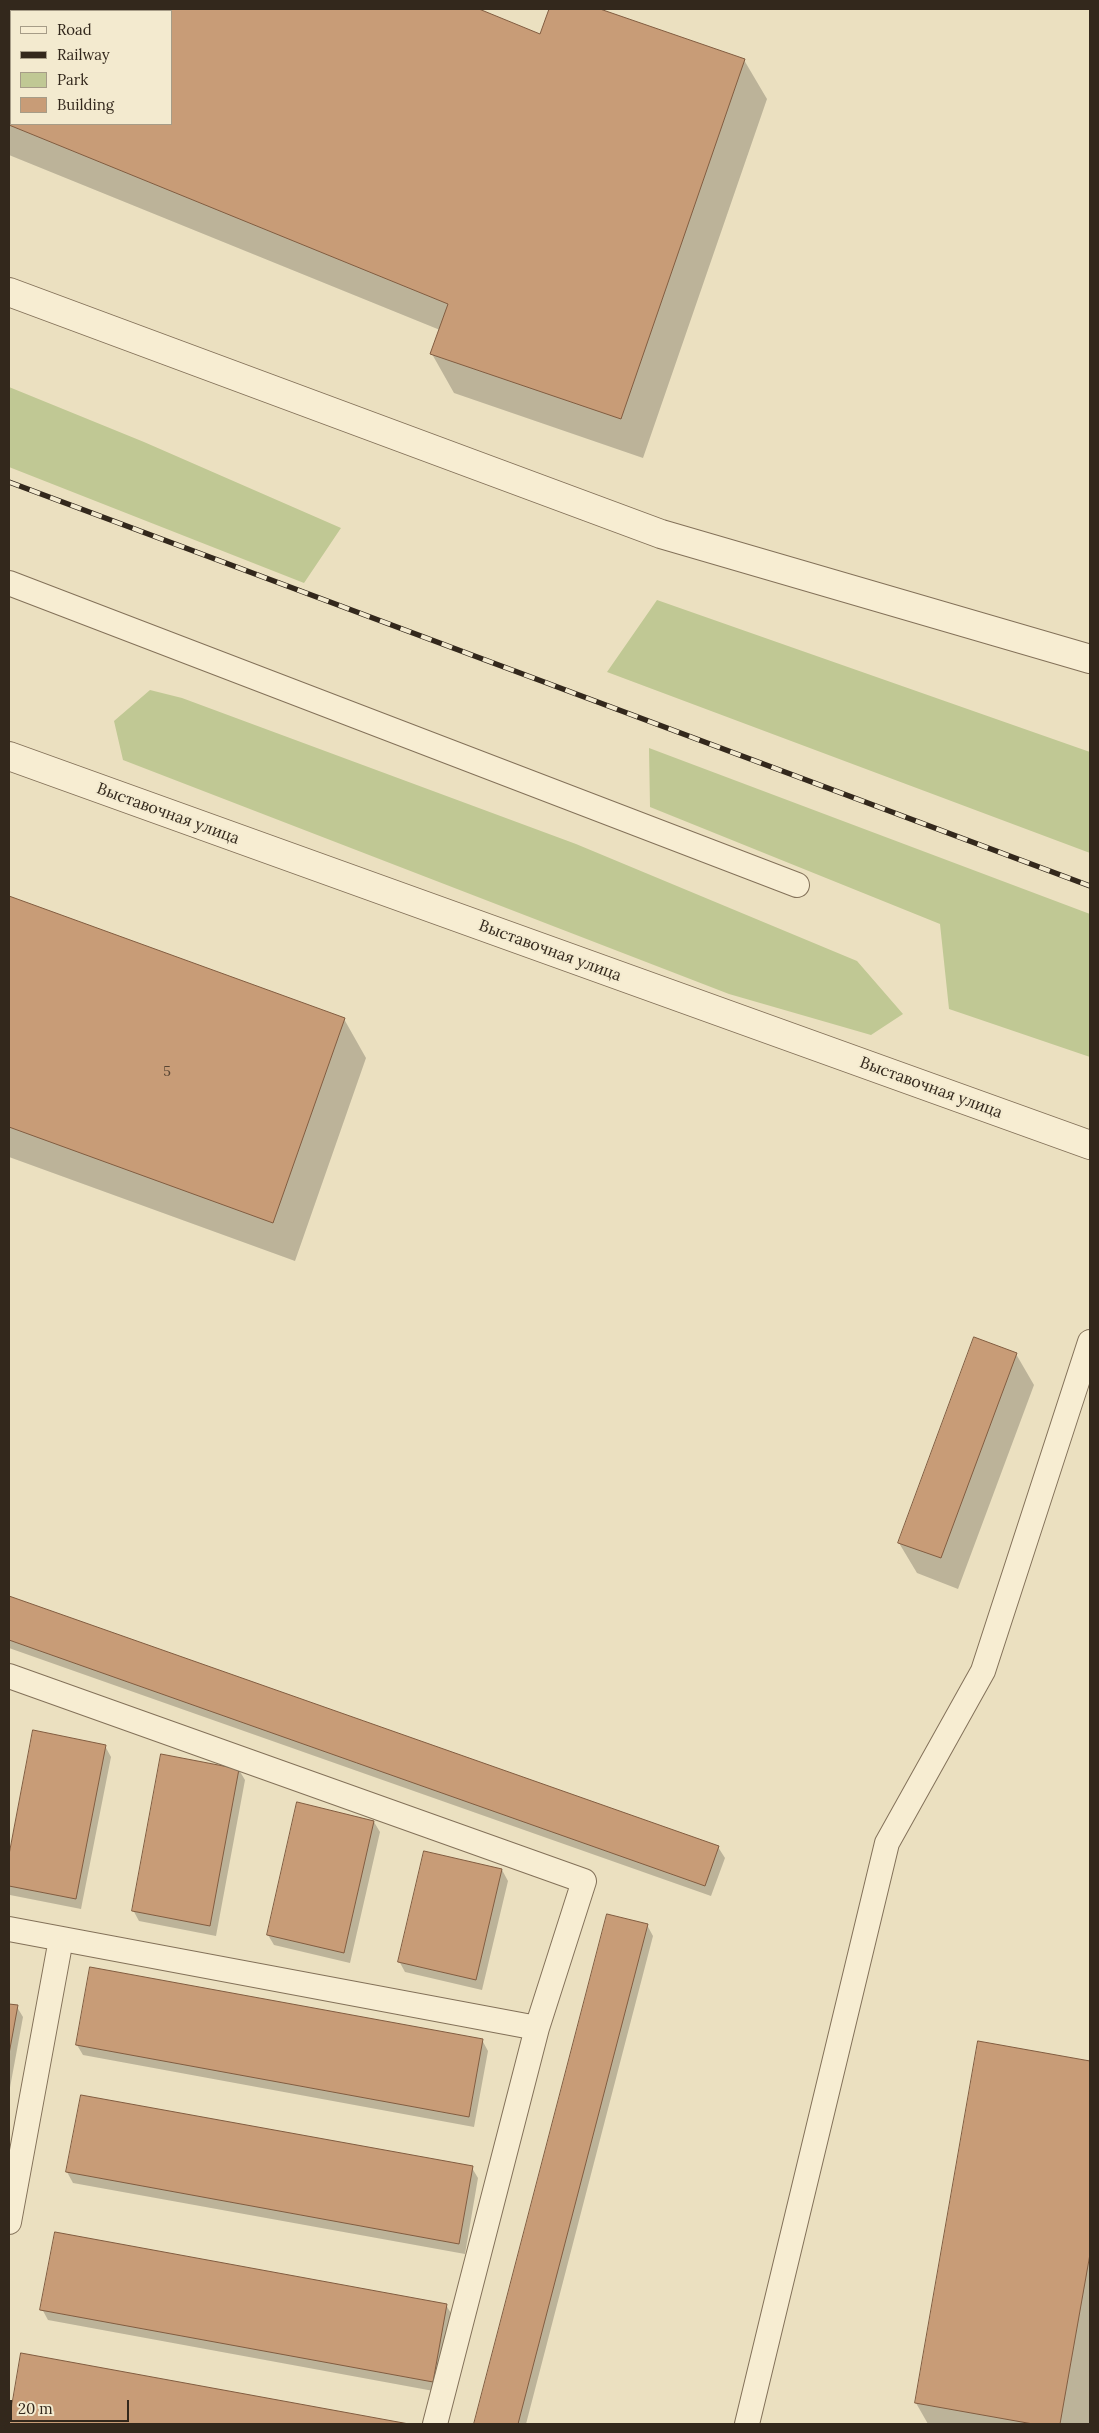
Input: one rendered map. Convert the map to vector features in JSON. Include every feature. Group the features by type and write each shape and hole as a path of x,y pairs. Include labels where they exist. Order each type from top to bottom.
{"street":[{"path":"9,292 661,534 1090,659"},
{"name":"Выставочная улица","path":"9,756 1090,1145"}],"lane":[{"path":"9,583 797,885"},
{"path":"747,2424 887,1844 983,1671 1090,1342"},
{"path":"9,1676 584,1881 537,2028 435,2424"},
{"path":"9,1929 537,2028"},
{"path":"9,2222 60,1939"}],"green space":[{"path":"9,387 144,442 341,528 304,583 9,467"},
{"path":"657,600 1090,752 1090,853 607,672"},
{"path":"150,690 182,698 576,844 857,961 903,1014 871,1035 729,994 123,760 114,721"},
{"path":"649,748 1090,914 1090,1057 949,1009 940,924 650,807"}],"building":[{"path":"9,9 479,9 540,34 549,9 600,9 745,59 621,419 430,354 448,304 9,125"},
{"path":"9,896 345,1018 273,1223 9,1127"},
{"path":"974,1337 1017,1353 941,1558 898,1543"},
{"path":"9,1596 719,1846 705,1886 9,1640"},
{"path":"33,1730 106,1745 76,1899 9,1886 9,1855"},
{"path":"161,1754 239,1769 210,1926 132,1911"},
{"path":"297,1802 374,1821 344,1953 267,1935"},
{"path":"424,1851 502,1869 476,1980 398,1962"},
{"path":"607,1914 648,1924 518,2424 474,2424"},
{"path":"90,1967 483,2039 469,2117 76,2045"},
{"path":"9,2004 18,2005 9,2054"},
{"path":"978,2041 1090,2061 1090,2254 1060,2424 1033,2424 915,2403"},
{"path":"81,2095 473,2166 459,2244 66,2172"},
{"path":"55,2232 447,2304 433,2382 40,2310"},
{"path":"21,2353 409,2424 9,2424"}],"railway":[{"path":"9,482 1090,886"}]}
